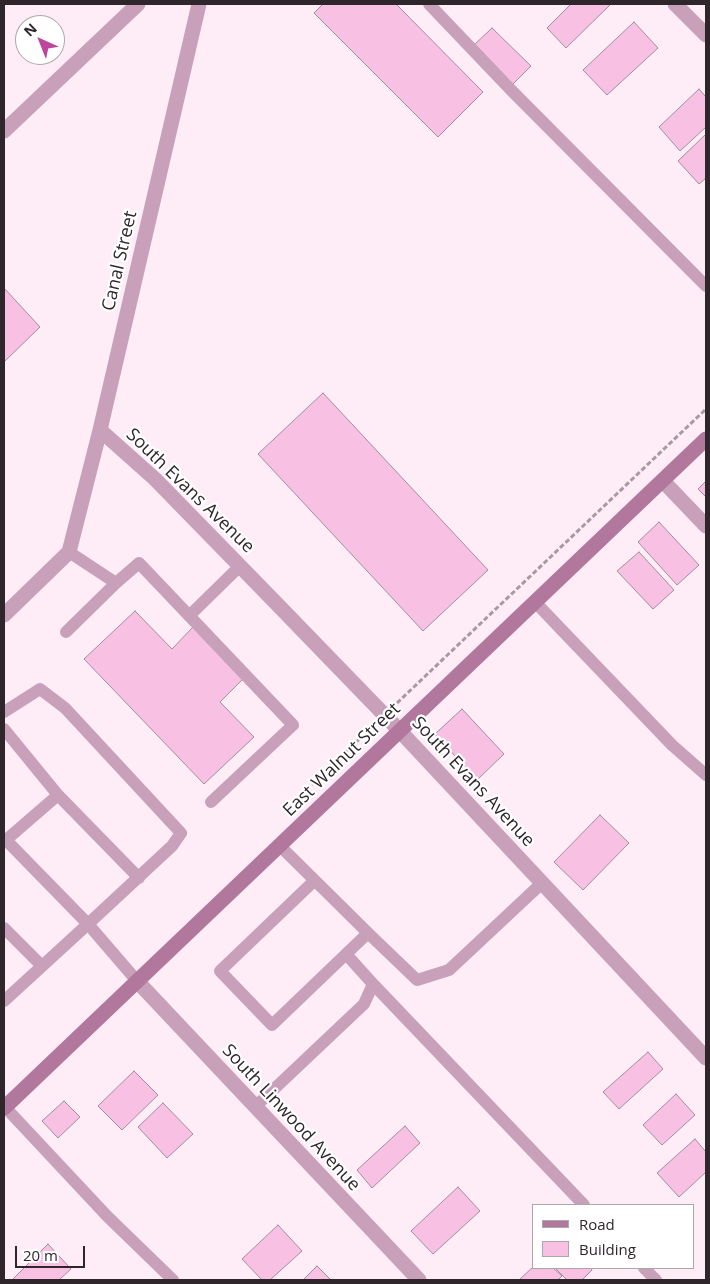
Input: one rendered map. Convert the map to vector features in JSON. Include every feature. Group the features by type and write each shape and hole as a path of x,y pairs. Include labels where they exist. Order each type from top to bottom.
{"main road":[{"name":"East Walnut Street","path":"4,1108 706,439"}],"street":[{"path":"4,131 138,4"},
{"name":"Canal Street","path":"69,552 100,430 199,4"},
{"path":"675,4 706,36"},
{"name":"South Evans Avenue","path":"100,430 155,479 399,730 706,1058"},
{"path":"663,480 706,526"},
{"path":"4,615 69,552"},
{"name":"South Linwood Avenue","path":"137,981 419,1280"}],"lane":[{"path":"428,4 706,286"},
{"path":"69,552 116,583"},
{"path":"66,632 138,563 294,725 211,802"},
{"path":"189,616 240,566"},
{"path":"535,602 672,745 706,775"},
{"path":"4,712 40,689 65,708 181,833 172,846 4,1001"},
{"path":"4,730 58,795 138,878"},
{"path":"58,795 5,841 88,924 137,981"},
{"path":"279,846 417,980 450,970 542,883"},
{"path":"314,881 220,971 272,1025 368,933"},
{"path":"4,928 42,966"},
{"path":"346,954 583,1204"},
{"path":"255,1107 364,1004 373,984"},
{"path":"4,1108 107,1216 174,1280"},
{"path":"645,1269 656,1280"}],"building":[{"path":"323,4 396,4 483,92 438,137 314,13"},
{"path":"571,4 611,4 566,48 547,28"},
{"path":"634,22 658,48 607,95 583,70"},
{"path":"492,28 531,66 512,85 474,45"},
{"path":"699,89 706,97 706,127 680,151 659,127"},
{"path":"706,134 706,178 699,184 678,161"},
{"path":"4,288 40,327 4,362"},
{"path":"323,393 488,570 423,631 258,454"},
{"path":"706,481 706,497 698,489"},
{"path":"659,522 699,565 677,585 638,542"},
{"path":"639,552 674,590 653,609 617,571"},
{"path":"135,611 172,649 193,627 244,678 220,702 254,737 204,784 84,659"},
{"path":"462,709 504,754 477,780 435,734"},
{"path":"600,815 629,843 583,890 554,862"},
{"path":"648,1052 663,1069 619,1109 603,1092"},
{"path":"134,1071 158,1095 122,1130 98,1106"},
{"path":"676,1094 695,1115 662,1145 643,1125"},
{"path":"64,1101 80,1117 58,1138 42,1121"},
{"path":"163,1103 193,1134 167,1158 138,1127"},
{"path":"405,1126 420,1143 372,1188 357,1170"},
{"path":"695,1139 706,1152 706,1172 679,1197 657,1173"},
{"path":"458,1187 480,1211 433,1254 411,1231"},
{"path":"278,1225 302,1251 270,1280 262,1280 242,1259"},
{"path":"48,1244 71,1269 59,1280 12,1280"},
{"path":"317,1266 331,1280 303,1280"},
{"path":"532,1268 554,1269 562,1276 558,1280 519,1280"},
{"path":"556,1269 592,1270 582,1280 567,1280"}]}
